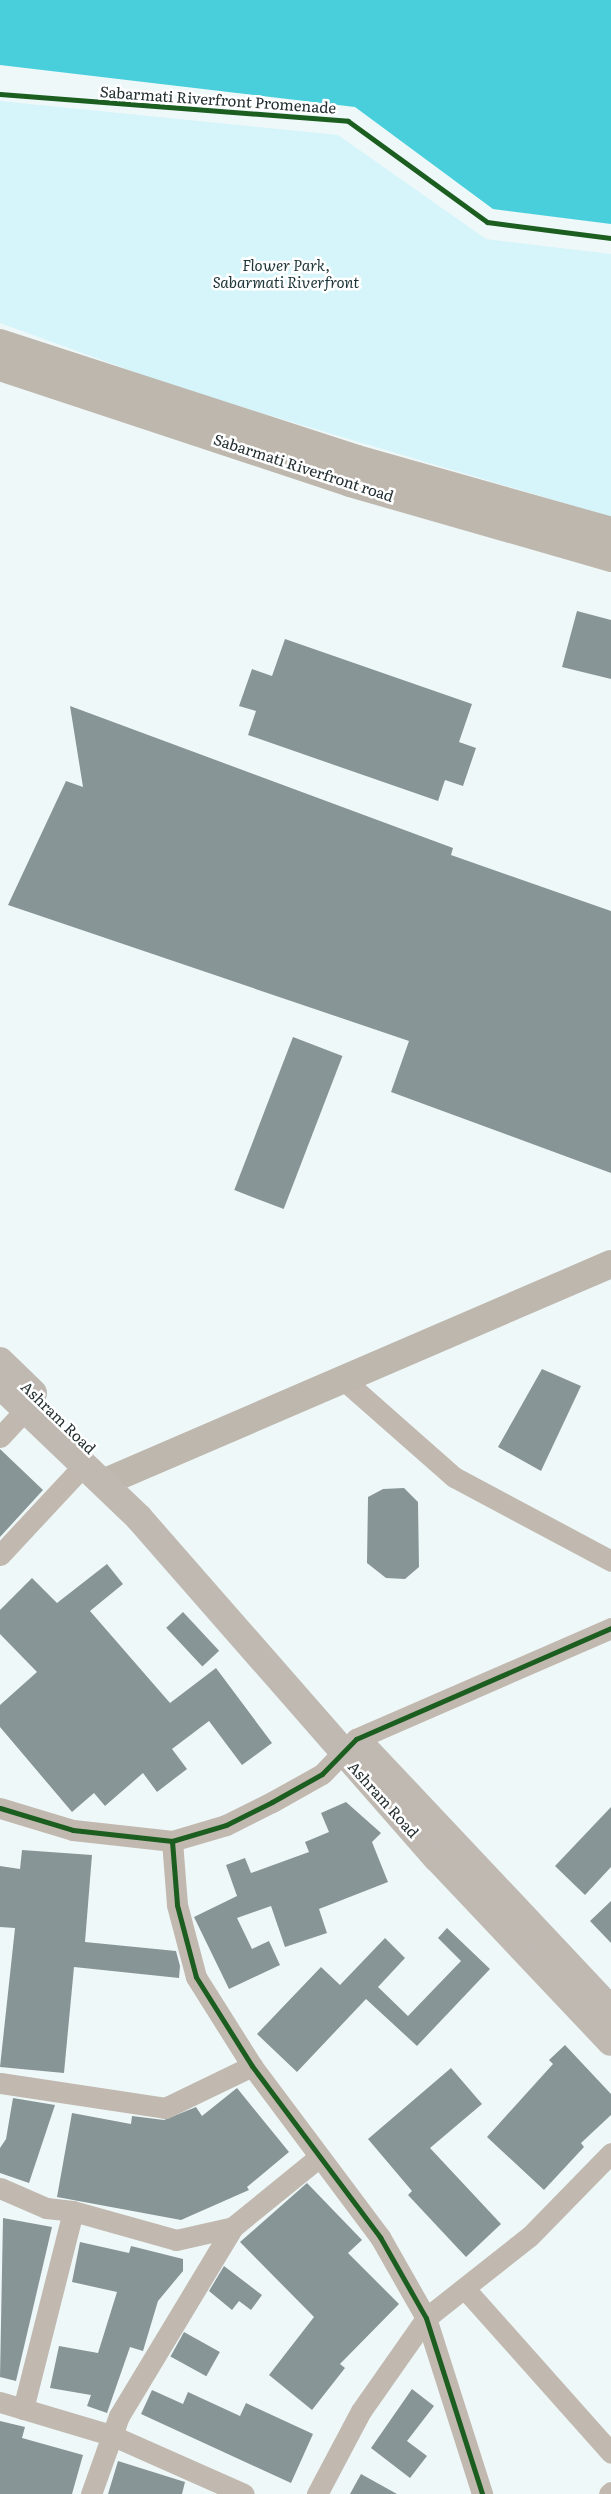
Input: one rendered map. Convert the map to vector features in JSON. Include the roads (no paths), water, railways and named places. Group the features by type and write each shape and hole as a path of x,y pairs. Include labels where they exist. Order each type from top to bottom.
{"main road":[{"name":"Ashram Road","path":"0,1361 112,1478 611,2042"},
{"name":"Ashram Road","path":"0,1385 84,1464 112,1478"},
{"name":"Ashram Road","path":"350,1747 610,2006"}],"street":[{"name":"Sabarmati Riverfront road","path":"0,342 357,459 547,527 611,558"},
{"name":"Sabarmati Riverfront road","path":"0,367 350,483 547,527 611,531"},
{"path":"112,1478 345,1381 611,1264"},
{"path":"345,1381 454,1477 611,1561"},
{"path":"0,1437 26,1410"},
{"path":"0,1554 84,1464"},
{"path":"0,1808 73,1830 172,1841 226,1825 322,1774 350,1747 611,1628"},
{"path":"172,1841 177,1905 196,1977 252,2066 318,2157 380,2237 426,2318 482,2494"},
{"path":"0,2083 165,2108 252,2066"},
{"path":"317,2494 361,2411 426,2318 466,2290 530,2236 611,2153"},
{"path":"91,2494 111,2436 189,2293 233,2227 318,2157"},
{"path":"0,2188 46,2208 72,2211 176,2240 233,2227"},
{"path":"23,2409 72,2211"},
{"path":"466,2290 611,2453"},
{"path":"0,2402 111,2436 244,2494"}],"water":[{"path":"0,0 611,0 611,224 493,209 355,107 0,65"}],"park label":[{"name":"Flower Park, Sabarmati Riverfront","path":"286,272"}]}
